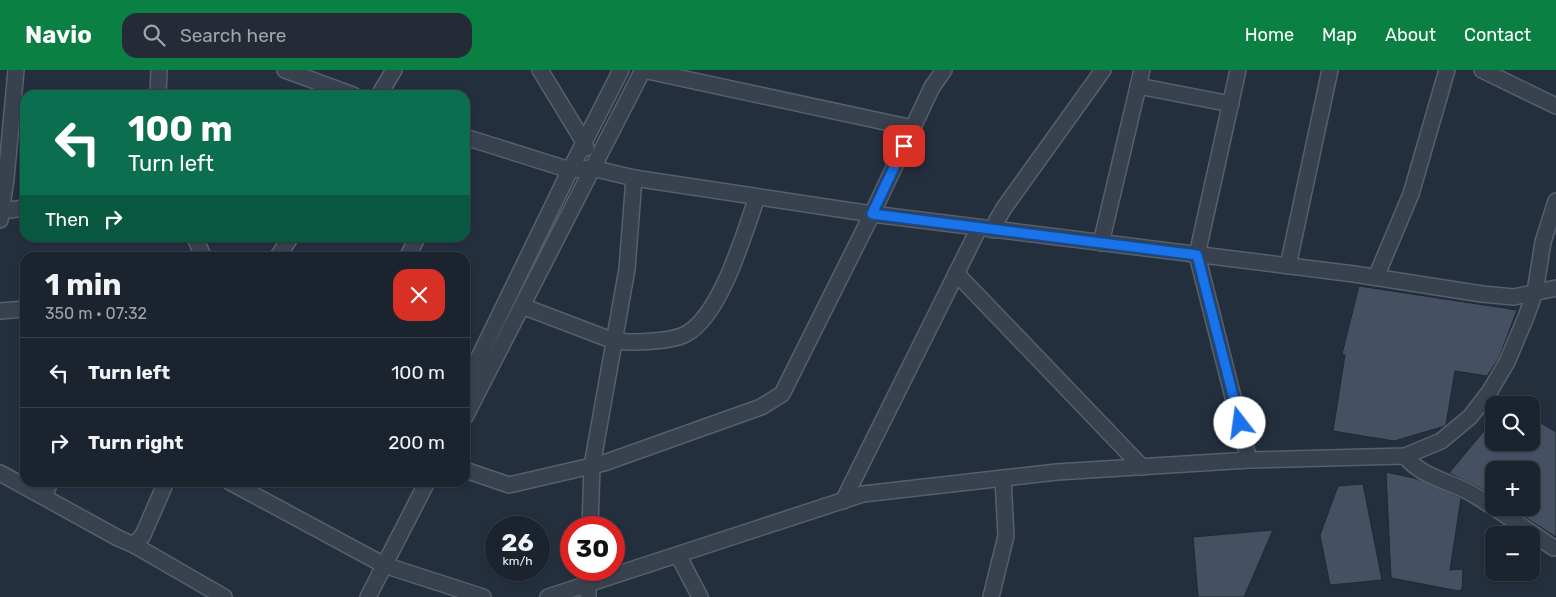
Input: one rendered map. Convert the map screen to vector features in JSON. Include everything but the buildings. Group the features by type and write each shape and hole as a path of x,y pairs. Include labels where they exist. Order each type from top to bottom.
{"street":[{"path":"16,70 1,216 20,210"},
{"path":"158,90 159,70"},
{"path":"285,70 339,90"},
{"path":"382,90 394,70"},
{"path":"540,70 584,142 592,168"},
{"path":"470,376 621,70"},
{"path":"470,407 643,70 912,128"},
{"path":"470,472 508,485 592,466 761,407 782,394 872,214 932,86 944,70"},
{"path":"843,501 956,273 986,229 997,220 1103,70"},
{"path":"1101,243 1142,70"},
{"path":"1238,70 1197,255 1249,460"},
{"path":"1288,266 1330,70"},
{"path":"1376,277 1411,194 1447,70"},
{"path":"1482,70 1556,106"},
{"path":"1138,86 1231,104"},
{"path":"470,139 570,170 592,168 634,178 872,214 1376,277 1482,294 1514,297 1556,288"},
{"path":"590,516 592,466 627,269 634,178"},
{"path":"522,306 614,341 628,342 674,338 687,333 698,325 720,294 729,276 757,197"},
{"path":"548,597 863,494 1057,472 1142,466 1249,460 1405,456 1441,442 1470,417 1490,391 1507,362 1535,292 1543,242 1556,201"},
{"path":"956,273 1142,466"},
{"path":"0,311 20,309"},
{"path":"1405,456 1411,464 1423,472 1452,483 1471,493 1554,548"},
{"path":"0,474 20,484"},
{"path":"991,597 1006,536 1003,478"},
{"path":"25,487 134,545 224,597"},
{"path":"44,497 48,487"},
{"path":"134,545 143,536 164,487"},
{"path":"239,487 384,565 483,597"},
{"path":"368,597 423,487"},
{"path":"678,555 700,597"}],"route":[{"path":"904,146 872,214 1197,255 1240,423"}]}
